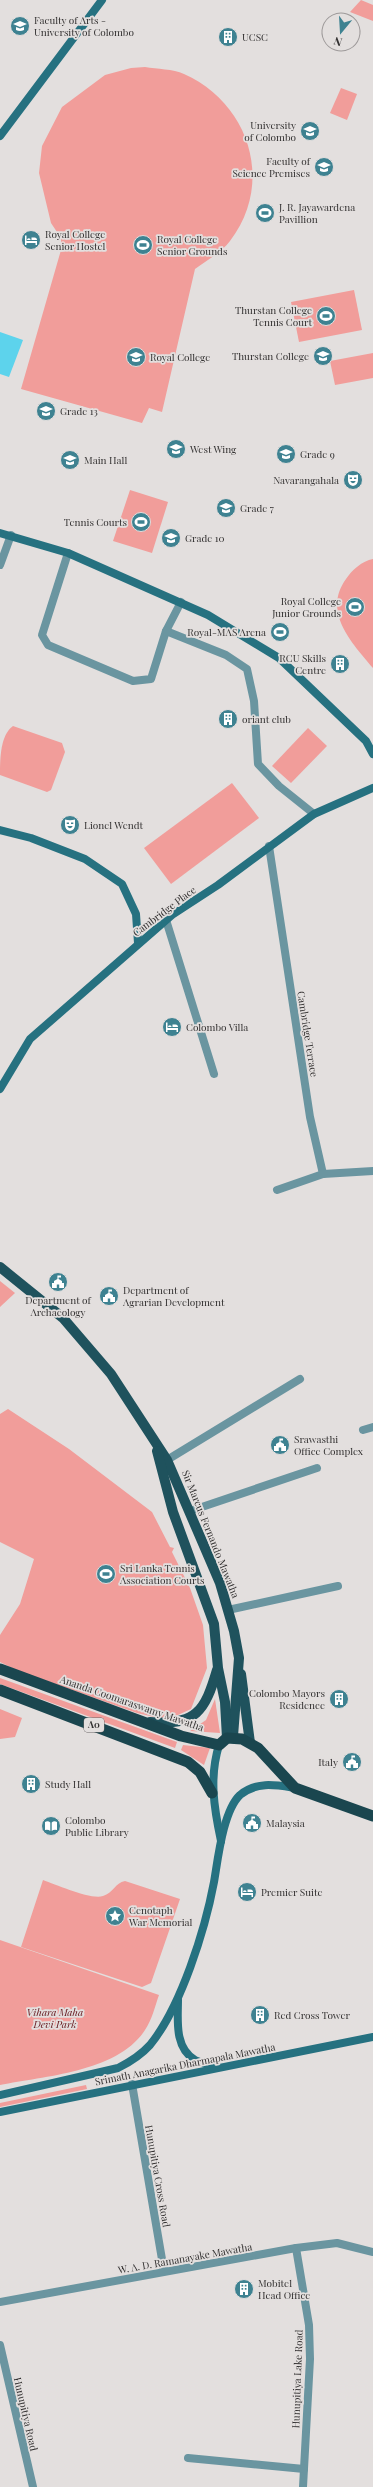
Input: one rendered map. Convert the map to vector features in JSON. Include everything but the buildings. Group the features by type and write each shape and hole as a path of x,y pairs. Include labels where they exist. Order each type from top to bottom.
{"highway":[{"name":"Ananda Coomaraswamy Mawatha","path":"0,1669 142,1722 226,1740 250,1743 258,1748 295,1788 373,1816"},
{"name":"A0","path":"0,1690 188,1762 200,1772 212,1793"}],"main road":[{"path":"0,136 102,0"},
{"path":"0,532 68,554 208,615 279,658 366,741 373,754"},
{"name":"Cambridge Place","path":"0,1089 30,1039 166,920 218,885 314,814 373,788"},
{"path":"0,830 31,838 85,859 122,884 136,914 138,943"},
{"name":"Sir Marcus Fernando Mawatha","path":"0,1267 63,1318 111,1374 167,1460 190,1510 220,1583 239,1658 226,1740 214,1760 212,1793 221,1844"},
{"name":"Sir Marcus Fernando Mawatha","path":"154,1439 173,1512 214,1624 218,1668 225,1702 226,1740"},
{"path":"239,1658 250,1743"},
{"path":"142,1722 169,1724 189,1718 197,1713 210,1697 218,1668"},
{"name":"Sir Marcus Fernando Mawatha","path":"178,1998 211,1898 221,1844 232,1808 241,1794 260,1785 295,1788"},
{"path":"178,1998 177,2024 181,2043 195,2060 221,2068"},
{"name":"Srimath Anagarika Dharmapala Mawatha","path":"0,2095 118,2068 131,2062 150,2044 178,1998"},
{"name":"Srimath Anagarika Dharmapala Mawatha","path":"0,2112 132,2084 221,2068 373,2037"}],"street":[{"path":"0,565 11,535"},
{"path":"68,554 42,634 48,644 133,681 151,679 166,631 181,602"},
{"path":"166,631 226,655 247,669 254,701 258,764 279,786 314,814"},
{"name":"Cambridge Terrace","path":"269,846 310,1117 323,1174"},
{"path":"166,920 214,1074"},
{"path":"277,1190 323,1174 373,1171"},
{"path":"167,1460 300,1379"},
{"path":"363,1430 373,1427"},
{"path":"190,1510 317,1468"},
{"path":"228,1610 338,1586"},
{"name":"Hunupitiya Cross Road","path":"132,2084 164,2271"},
{"name":"W. A. D. Ramanayake Mawatha","path":"0,2302 296,2248 337,2243 373,2252"},
{"name":"Hunupitiya Lake Road","path":"296,2248 309,2325 310,2359 303,2487"},
{"name":"Hunupitiya Road","path":"0,2345 34,2487"},
{"path":"188,2458 304,2469"}],"green space":[{"path":"361,0 373,5 373,21 361,16 361,12 350,12"},
{"name":"Royal College Senior Grounds","path":"145,67 180,72 206,87 225,104 239,124 248,146 252,170 251,194 244,218 230,241 218,253 195,269 162,412 149,408 142,423 21,389 61,250 61,238 51,223 39,173 42,146 62,107 105,75 131,68"},
{"path":"341,88 357,94 347,120 330,113"},
{"name":"Thurstan College Tennis Court","path":"354,290 362,330 299,342 291,302"},
{"path":"373,353 373,378 335,385 330,361"},
{"name":"Tennis Courts","path":"130,490 168,502 152,553 113,541"},
{"name":"Royal College Junior Grounds","path":"373,559 373,668 349,638 338,615 337,603 339,591 348,576 361,564"},
{"path":"13,726 62,743 65,752 51,790 47,792 0,775 3,742 5,735"},
{"path":"308,728 327,746 291,783 272,766"},
{"path":"232,783 259,818 171,884 144,848"},
{"path":"0,1281 15,1293 0,1307"},
{"name":"Sri Lanka Tennis Association Courts","path":"8,1409 69,1449 152,1512 170,1547 174,1548 172,1552 190,1588 203,1625 207,1668 191,1709 167,1720 137,1713 16,1670 0,1662 0,1635 20,1604 34,1559 0,1542 0,1414"},
{"path":"0,1678 177,1742 175,1748 0,1684"},
{"path":"215,1699 220,1733 190,1731 206,1720"},
{"path":"0,1709 22,1718 15,1737 0,1739"},
{"path":"183,1745 210,1748 204,1765 181,1750"},
{"path":"43,1880 74,1891 98,1897 106,1895 125,1881 180,1899 151,1983 142,1987 21,1947"},
{"name":"Vihara Maha Devi Park","path":"0,1940 159,1995 145,2030 133,2044 117,2055 99,2063 59,2075 0,2085"},
{"path":"86,2085 87,2089 0,2107 0,2103"}],"water":[{"path":"0,332 23,340 9,377 0,374"}],"place":[{"name":"Faculty of Arts - University of Colombo","path":"20,26"},
{"name":"UCSC","path":"228,37"},
{"name":"University of Colombo","path":"310,131"},
{"name":"Faculty of Science Premises","path":"324,167"},
{"name":"J. R. Jayawardena Pavillion","path":"265,213"},
{"name":"Royal College Senior Hostel","path":"31,240"},
{"name":"Royal College Senior Grounds","path":"143,245"},
{"name":"Thurstan College Tennis Court","path":"326,316"},
{"name":"Thurstan College","path":"323,356"},
{"name":"Royal College","path":"136,357"},
{"name":"Grade 13","path":"46,411"},
{"name":"West Wing","path":"176,449"},
{"name":"Grade 9","path":"286,454"},
{"name":"Main Hall","path":"70,460"},
{"name":"Navarangahala","path":"353,480"},
{"name":"Grade 7","path":"226,508"},
{"name":"Tennis Courts","path":"141,522"},
{"name":"Grade 10","path":"171,538"},
{"name":"Royal College Junior Grounds","path":"355,607"},
{"name":"Royal-MAS Arena","path":"280,632"},
{"name":"RCU Skills Centre","path":"340,664"},
{"name":"oriant club","path":"228,719"},
{"name":"Lionel Wendt","path":"70,825"},
{"name":"Colombo Villa","path":"172,1027"},
{"name":"Department of Archaeology","path":"58,1282"},
{"name":"Department of Agrarian Development","path":"109,1296"},
{"name":"Srawasthi Office Complex","path":"280,1445"},
{"name":"Sri Lanka Tennis Association Courts","path":"106,1574"},
{"name":"Colombo Mayors Residence","path":"339,1699"},
{"name":"Italy","path":"352,1762"},
{"name":"Study Hall","path":"31,1784"},
{"name":"Malaysia","path":"252,1823"},
{"name":"Colombo Public Library","path":"51,1826"},
{"name":"Premier Suite","path":"247,1892"},
{"name":"Cenotaph War Memorial","path":"115,1916"},
{"name":"Red Cross Tower","path":"260,2015"},
{"name":"Mobitel Head Office","path":"244,2289"}]}
